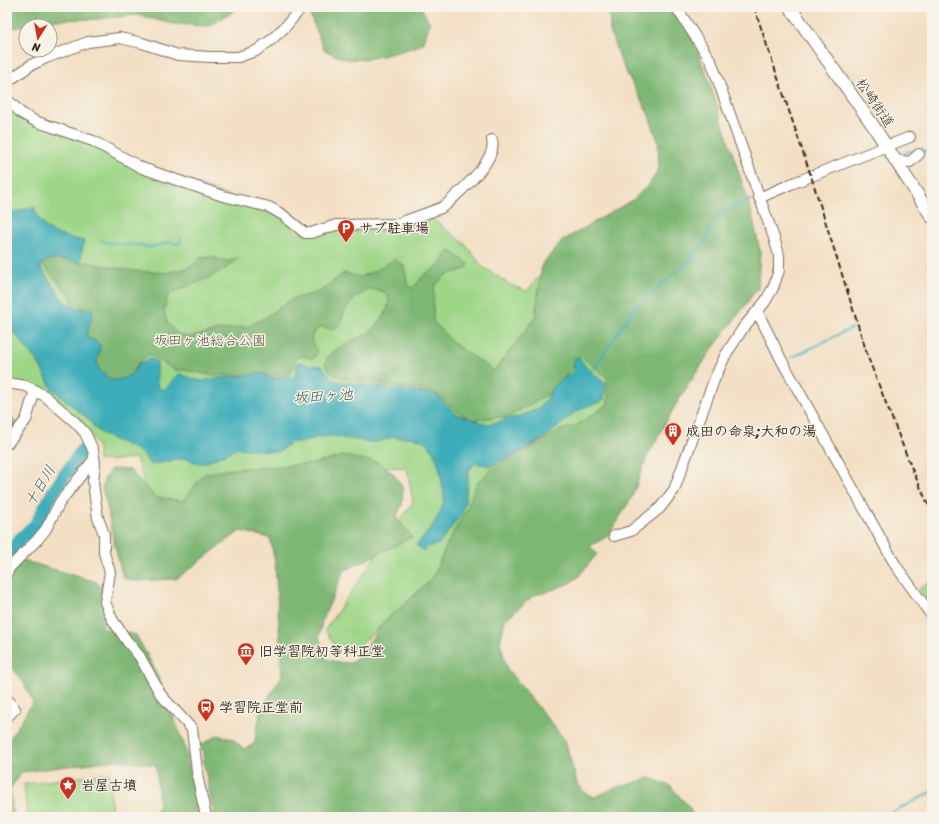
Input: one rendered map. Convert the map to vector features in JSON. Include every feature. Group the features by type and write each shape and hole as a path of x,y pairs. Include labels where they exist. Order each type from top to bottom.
{"main road":[{"name":"松崎街道","path":"790,7 886,146 932,217"}],"street":[{"path":"614,536 631,531 660,508 674,490 724,356 743,328 766,302 780,270 779,255 774,238 711,61 676,7"},
{"path":"7,82 31,65 46,58 88,42 120,38 142,43 178,55 238,57 256,51 271,40 286,26 300,9"},
{"path":"7,99 21,113 35,121 93,141 142,168 223,196 269,207 283,215 302,231 307,233 336,225 397,224 441,208 452,199 484,165 492,150 492,140"},
{"path":"759,198 910,137"},
{"path":"895,160 910,162 919,154"},
{"path":"757,311 782,361 896,566 932,616"},
{"path":"7,383 26,386 45,396 85,433 93,450 95,464 93,481 95,498 98,518 104,534 104,553 110,572 105,602 112,619 140,657 161,695 192,729 198,779 206,817"},
{"path":"7,444 26,420 36,390"},
{"path":"7,573 10,567 41,534 60,502 94,459"},
{"path":"7,699 15,709 7,717"}],"green space":[{"path":"7,7 236,7 232,12 209,26 173,24 137,15 98,19 58,20 58,18 18,18 18,27 8,29"},
{"path":"307,7 418,7 422,9 430,23 423,44 395,53 365,59 347,59 338,57 324,50"},
{"path":"609,7 679,7 707,75 751,210 760,251 758,288 710,352 676,404 646,459 632,497 608,536 590,546 597,554 578,577 570,583 544,593 534,595 505,620 500,642 507,669 565,740 577,783 585,793 595,797 612,789 650,778 670,786 689,807 694,817 214,817 201,745 217,735 233,739 244,749 254,744 261,709 282,676 275,562 270,538 240,531 176,579 135,581 123,578 102,489 105,477 111,469 130,470 155,497 183,501 204,474 231,469 312,464 343,456 377,462 393,473 403,488 402,505 396,517 412,537 344,571 322,621 319,637 326,659 337,662 351,663 362,653 384,621 402,607 433,577 446,546 467,508 477,483 495,467 563,429 576,426 608,404 607,377 581,356 555,390 510,416 471,420 454,409 435,392 340,378 330,372 325,364 329,356 340,347 371,331 378,325 388,306 389,301 385,293 378,290 371,290 362,293 351,303 345,311 339,326 335,330 321,327 315,331 311,338 313,345 318,352 313,359 300,356 296,357 294,367 289,375 209,375 184,370 175,370 148,354 127,379 105,387 71,332 72,298 41,263 54,257 135,271 166,273 191,267 200,258 210,257 228,261 240,257 217,274 172,293 167,298 164,310 167,322 173,330 182,336 191,337 215,331 249,326 293,299 319,292 344,273 359,277 377,270 394,259 404,266 408,286 413,288 424,275 436,268 450,251 469,264 466,269 446,275 434,287 433,321 453,343 494,371 535,318 542,264 562,241 634,199 651,182 659,168 658,141 648,113 622,64 610,32"},
{"name":"坂田ヶ池総合公園","path":"7,104 91,145 267,210 285,220 298,233 430,217 465,244 482,266 510,285 527,291 555,257 614,217 615,411 360,645 339,652 325,630 413,502 407,468 320,464 141,521 144,482 136,458 113,461 98,460 98,448 88,430 57,402 7,380"},
{"path":"7,415 12,418 17,425 7,438"},
{"path":"11,557 97,582 108,601 102,628 136,635 155,669 185,747 200,817 152,817 159,804 156,765 116,760 21,772 10,789 14,817 7,817 7,743 33,702 24,683 7,661 7,631 9,621 7,619 7,572"},
{"path":"932,581 932,607 919,589"},
{"name":"岩屋古墳","path":"109,773 112,817 27,817 24,784"}],"water":[{"name":"坂田ヶ池","path":"34,207 42,223 47,228 60,235 84,241 80,263 55,259 41,264 41,268 64,302 75,308 92,309 93,314 86,336 100,345 97,365 103,373 112,380 125,378 135,370 138,363 144,362 149,358 157,362 157,383 158,387 163,390 168,387 177,375 180,374 202,381 262,373 269,378 292,377 295,376 297,371 296,365 298,362 308,365 322,366 335,381 436,394 456,414 486,424 499,422 506,418 519,417 539,408 546,400 553,386 572,373 574,368 574,358 580,359 587,368 606,384 604,399 574,413 546,437 514,455 491,466 475,463 469,470 465,503 461,515 439,544 428,547 424,551 416,545 435,521 444,502 444,496 440,470 436,457 429,446 419,439 408,437 397,438 395,436 377,442 368,442 332,436 315,438 304,442 291,442 279,452 237,448 205,463 195,463 187,458 150,465 144,456 134,448 105,436 93,426 89,420 52,389 39,364 7,324 7,214"}],"waterway":[{"path":"902,156 908,151 917,151"},
{"path":"921,151 932,151"},
{"path":"591,372 631,313 647,296 685,266 694,256 706,240 712,225 720,213 753,199"},
{"path":"101,240 104,242 151,247 170,242 179,244 181,239"},
{"path":"791,358 852,328"},
{"name":"十日川","path":"7,555 21,538 36,524 53,492 82,450"},
{"path":"883,817 932,792"}],"railway":[{"path":"754,7 811,176 869,360 912,469 932,513"}],"place":[{"name":"サブ駐車場","path":"346,243"},
{"name":"成田の命泉;大和の湯","path":"673,446"},
{"name":"旧学習院初等科正堂","path":"246,666"},
{"name":"学習院正堂前","path":"206,722"},
{"name":"岩屋古墳","path":"68,800"}]}
